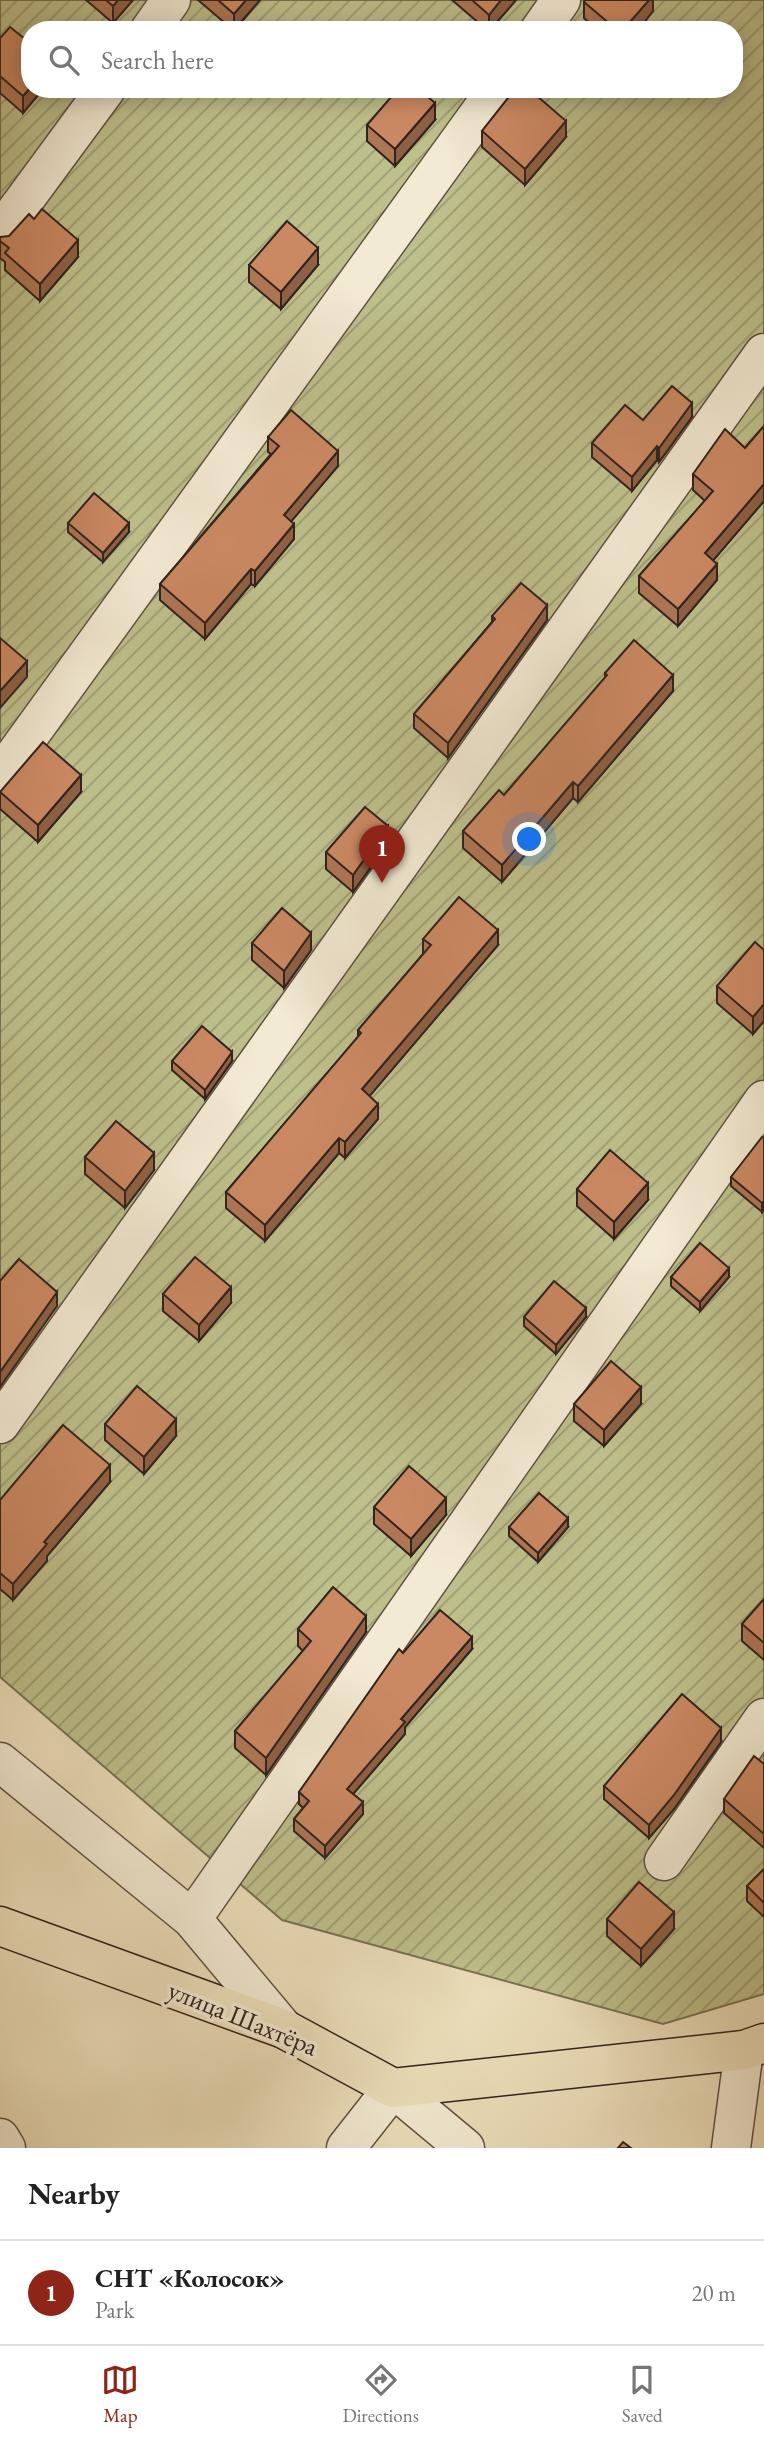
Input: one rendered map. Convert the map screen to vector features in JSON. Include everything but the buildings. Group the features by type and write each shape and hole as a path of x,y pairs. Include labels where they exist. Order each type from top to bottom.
{"main road":[{"name":"улица Шахтёра","path":"0,1926 284,2029 393,2088"},
{"path":"393,2088 754,2046"}],"street":[{"path":"156,21 171,0"},
{"path":"546,21 561,0"},
{"path":"0,233 99,98"},
{"path":"0,776 490,98"},
{"path":"0,1424 764,353"},
{"path":"192,1919 764,1100"},
{"path":"664,1861 764,1718"},
{"path":"0,1762 192,1919 284,2029"},
{"path":"731,2148 754,2046"},
{"path":"346,2148 393,2088"},
{"name":"улица Шахтёра","path":"393,2088 465,2148"},
{"path":"0,2138 5,2148"}],"green space":[{"path":"0,0 764,0 764,1994 663,2024 282,1920 0,1677"}],"place":[{"name":"СНТ «Колосок»","path":"382,883"}]}
